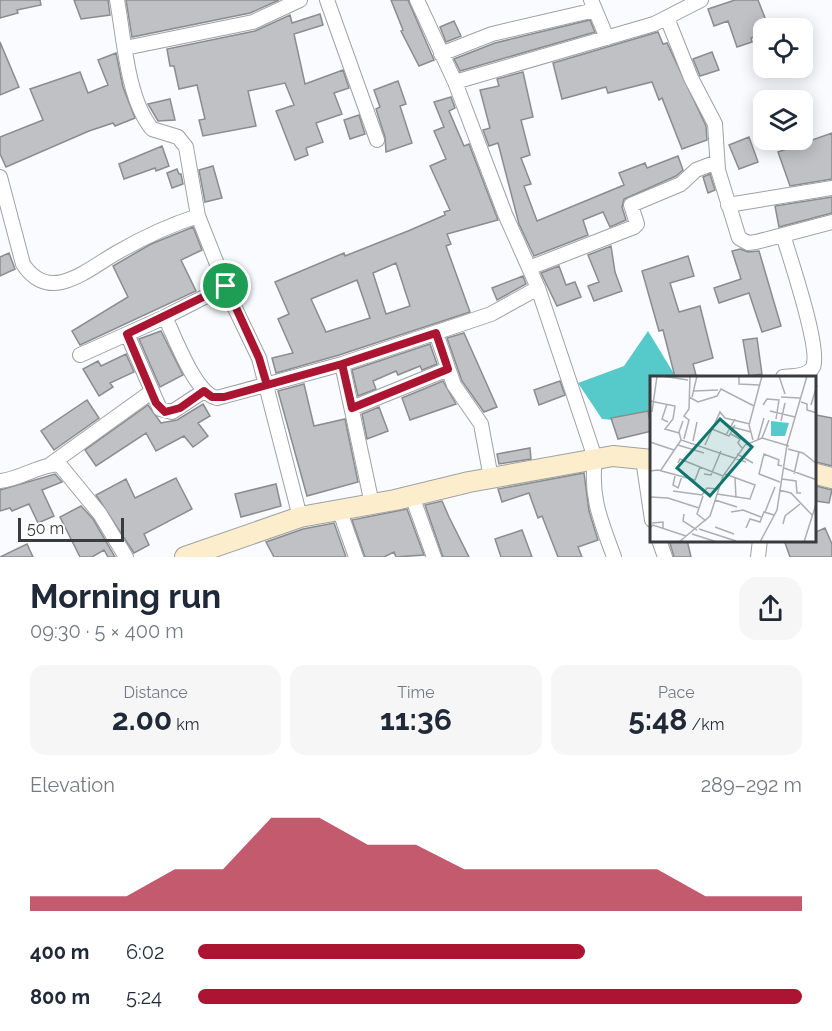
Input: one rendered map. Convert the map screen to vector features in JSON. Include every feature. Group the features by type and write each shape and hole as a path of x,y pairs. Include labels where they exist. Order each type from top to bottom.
{"main road":[{"path":"185,557 300,517 595,458 627,456 648,460"},
{"path":"817,474 832,478"}],"street":[{"path":"117,0 132,81 148,124 158,132 178,136 186,147 198,216 226,286 259,358 300,517"},
{"path":"125,48 252,22 300,0"},
{"path":"327,0 377,140"},
{"path":"417,0 455,82 505,214 538,288 595,458 592,483 594,499 614,557"},
{"path":"455,82 608,38 667,18 701,0"},
{"path":"441,54 492,34 593,5 608,38"},
{"path":"667,18 691,78 715,124 717,162 736,234 747,243 832,222"},
{"path":"529,268 634,227 637,224 631,205 681,184 696,170 717,162"},
{"path":"0,177 17,250 30,274 45,283 61,282 76,276 147,235 198,216"},
{"path":"728,205 832,188"},
{"path":"783,235 807,319 814,360 813,366 805,374 790,376"},
{"path":"80,355 165,317 226,286"},
{"path":"165,317 204,391 217,398 342,364 436,333 491,314 538,288"},
{"path":"436,333 459,393 482,424 491,478"},
{"path":"127,334 160,409 172,412 204,391"},
{"path":"342,364 372,504"},
{"path":"352,408 448,369"},
{"path":"0,481 22,476 51,464 151,392"},
{"path":"648,460 650,490"},
{"path":"51,464 59,464 72,477 126,557"},
{"path":"412,496 434,557"},
{"path":"339,509 356,557"},
{"path":"660,542 665,557"},
{"path":"758,557 760,542"}],"water":[{"path":"648,331 675,376 650,376 650,423 602,419 578,383 624,366"}],"building":[{"path":"0,0 40,0 41,5 17,10 18,13 0,18"},
{"path":"74,0 108,0 110,15 81,19"},
{"path":"126,0 279,0 250,13 132,37"},
{"path":"391,0 408,0 434,60 419,66 401,31 403,30"},
{"path":"735,0 758,0 765,18 753,18 752,42 737,47 728,21 714,26 708,9"},
{"path":"320,14 323,25 294,34 305,84 343,70 349,88 334,93 342,114 316,123 323,142 306,148 308,155 295,160 276,111 294,105 285,83 248,91 256,126 203,136 199,120 205,119 197,85 179,89 174,66 170,66 167,49 255,31 290,15 292,23"},
{"path":"590,20 595,32 460,71 454,59 495,43"},
{"path":"454,21 461,36 446,42 440,27"},
{"path":"658,32 663,44 667,43 706,126 707,140 682,149 662,98 659,100 652,82 608,93 606,87 562,99 553,63"},
{"path":"0,42 19,87 0,95"},
{"path":"712,52 719,70 700,76 693,59"},
{"path":"116,53 123,87 135,118 115,126 113,123 89,131 6,167 0,154 0,137 43,120 30,89 80,72 88,93 108,85 98,60"},
{"path":"523,72 533,117 521,120 530,155 521,158 531,184 524,186 537,221 624,185 619,173 645,163 647,168 678,156 683,170 676,176 624,199 622,207 626,220 610,227 603,212 583,220 588,235 534,256 519,224 498,143 489,146 483,130 490,128 480,90 499,86 497,79"},
{"path":"398,81 406,104 400,106 412,143 386,152 385,137 376,109 380,107 374,90"},
{"path":"451,97 455,108 449,111 464,146 469,144 498,220 447,234 451,244 446,246 470,312 276,373 272,358 293,353 278,319 289,314 275,282 344,253 345,256 408,231 445,215 444,212 450,210 430,166 446,159 434,131 444,127 434,102","holes":["396,263 410,306 386,314 373,273","357,280 370,318 326,332 311,299"]},
{"path":"170,99 175,120 158,121 148,104"},
{"path":"359,115 365,134 350,139 344,120"},
{"path":"832,133 832,179 790,186 778,152 813,150 813,140"},
{"path":"749,137 758,162 739,169 729,145"},
{"path":"162,146 169,166 156,171 155,168 124,179 119,164"},
{"path":"213,166 222,198 205,202 199,170"},
{"path":"177,169 181,174 183,184 172,188 167,173"},
{"path":"710,174 715,190 708,193 703,177"},
{"path":"832,197 832,213 779,227 775,206"},
{"path":"193,227 202,250 181,260 196,291 80,345 72,331 128,297 113,266 151,244"},
{"path":"611,246 615,272 622,291 594,301 588,286 599,282 588,255"},
{"path":"740,249 748,252 759,251 781,326 762,332 749,293 719,303 714,288 741,279 732,251"},
{"path":"9,253 15,269 0,276 0,257"},
{"path":"688,256 694,276 670,283 679,312 700,306 713,358 693,364 696,375 675,376 663,330 659,331 642,271"},
{"path":"559,266 566,285 575,282 581,297 557,306 541,273"},
{"path":"523,276 526,284 497,300 492,288"},
{"path":"161,331 183,375 160,387 139,339"},
{"path":"464,333 497,407 484,412 462,381 447,338"},
{"path":"757,338 762,374 749,376 743,340"},
{"path":"430,344 437,364 422,370 420,366 398,375 396,371 373,381 376,389 358,396 352,370"},
{"path":"126,354 134,372 110,383 113,387 99,396 83,369 98,361 101,366"},
{"path":"443,381 456,404 410,420 402,398"},
{"path":"560,381 565,395 539,405 534,390"},
{"path":"304,384 314,426 345,419 358,482 307,496 278,391"},
{"path":"87,400 99,418 54,450 41,431"},
{"path":"203,404 210,416 198,423 208,436 193,447 184,436 156,451 146,433 96,466 85,450 148,405 161,423 177,420"},
{"path":"379,407 388,431 367,439 362,414"},
{"path":"648,411 650,431 618,439 611,418"},
{"path":"817,415 832,418 832,466 817,462"},
{"path":"530,448 531,459 499,464 497,454"},
{"path":"584,473 589,511 598,540 578,547 582,557 558,557 542,516 538,518 529,493 502,502 498,489"},
{"path":"55,474 62,482 42,490 54,516 38,523 29,504 12,511 10,508 0,511 0,490"},
{"path":"176,478 192,509 144,534 149,545 134,553 96,495 126,479 135,498"},
{"path":"276,484 281,506 241,517 235,494"},
{"path":"817,486 832,490 829,503 817,501"},
{"path":"442,501 469,557 443,557 425,505"},
{"path":"81,506 93,519 115,557 108,557 104,550 92,557 80,557 60,517"},
{"path":"407,509 424,555 396,557 394,552 384,557 365,557 352,520"},
{"path":"334,523 346,557 274,557 266,542 303,529"},
{"path":"825,528 832,544 832,557 790,557 785,542 817,542 817,532"},
{"path":"522,530 532,557 501,557 495,539"},
{"path":"670,542 687,542 691,557 674,557"},
{"path":"27,544 33,557 0,557"}],"route":[{"path":"226,286 127,334 156,403 165,412 172,412 180,408 204,391 212,397 224,397 342,364 436,333 448,369 352,408 342,364 267,385 259,358 226,286"}]}
